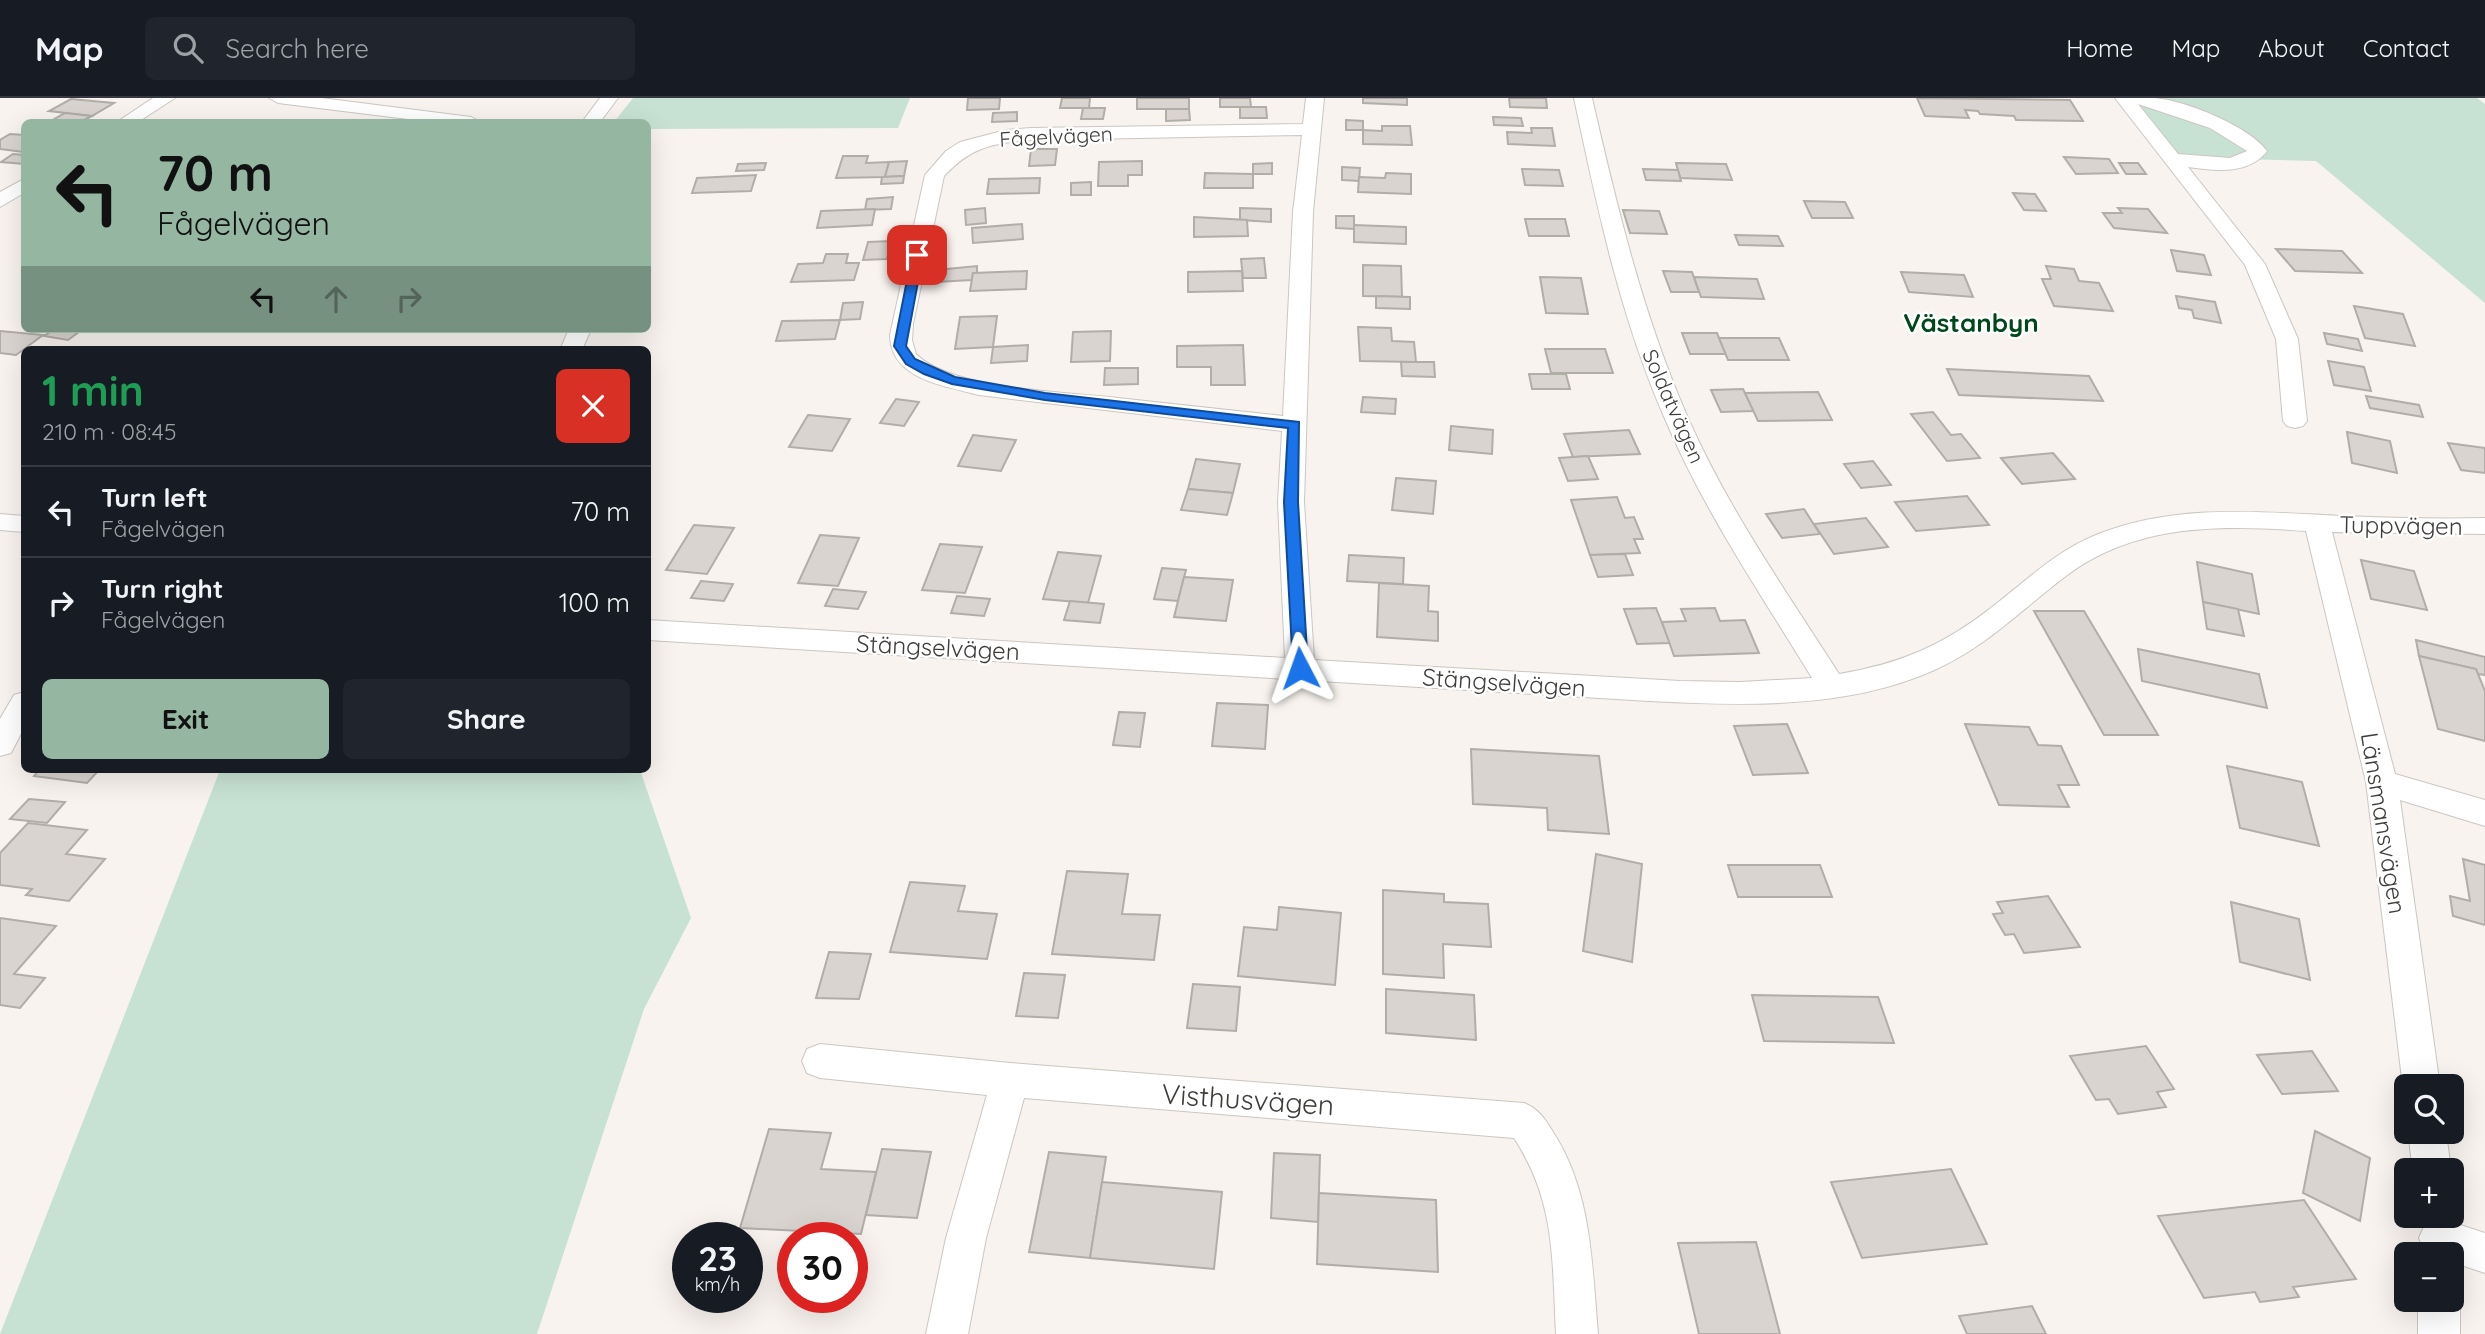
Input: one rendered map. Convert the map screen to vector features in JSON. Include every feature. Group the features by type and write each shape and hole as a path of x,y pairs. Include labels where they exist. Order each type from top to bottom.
{"street":[{"path":"130,119 166,98"},
{"path":"278,98 365,103 435,119"},
{"path":"593,119 608,98"},
{"path":"1300,668 1291,502 1303,212 1315,98"},
{"name":"Soldatvägen","path":"1583,98 1619,256 1643,338 1677,421 1737,533 1832,686"},
{"path":"2124,98 2255,264 2287,339 2295,421"},
{"path":"2138,98 2211,122 2243,138 2258,151 2253,158 2238,163 2174,159"},
{"name":"Fågelvägen","path":"1294,425 1045,397 985,387 928,372 910,361 900,346 902,324 935,175 953,155 967,146 1006,136 1031,134 1313,129"},
{"path":"0,201 21,187"},
{"name":"Stängselvägen","path":"651,630 1723,695 1769,694 1832,686 1898,672 1940,656 2000,615 2065,561 2091,546 2124,534 2203,521 2253,519 2317,523"},
{"path":"0,522 21,524"},
{"name":"Tuppvägen","path":"2317,523 2435,528 2485,526"},
{"name":"Länsmansvägen","path":"2317,523 2382,782 2419,1074"},
{"path":"0,745 21,708"},
{"path":"2382,782 2485,813"},
{"path":"820,1061 1010,1080 967,1238 947,1334"},
{"name":"Visthusvägen","path":"1010,1080 1524,1121 1553,1169 1560,1194 1570,1242 1577,1334"},
{"path":"2438,1236 2485,1253"},
{"path":"2439,1312 2439,1334"}],"green space":[{"path":"633,98 910,98 898,128 651,129 651,119 616,119"},
{"path":"2116,98 2477,98 2485,104 2485,303 2316,161 2161,157"},
{"path":"219,773 641,773 691,918 644,1009 537,1334 0,1334"}],"building":[{"path":"968,98 1000,98 999,109 967,110"},
{"path":"1062,98 1090,98 1089,108 1060,108"},
{"path":"1137,98 1189,98 1189,109 1137,109"},
{"path":"1220,98 1250,98 1251,107 1220,107"},
{"path":"1363,98 1407,98 1407,105 1363,103"},
{"path":"1509,98 1546,98 1547,108 1510,107"},
{"path":"1917,98 2070,100 2083,121 2016,120 2014,116 1980,114 1978,111 1965,110 1969,118 1925,116"},
{"path":"71,99 114,103 92,116 49,111"},
{"path":"1240,107 1266,107 1267,118 1240,118"},
{"path":"1083,108 1105,108 1103,119 1081,119"},
{"path":"1166,109 1189,109 1190,120 1166,121"},
{"path":"1017,112 1017,121 992,122 993,113"},
{"path":"65,113 92,116 86,119 54,119"},
{"path":"1493,117 1521,118 1523,126 1494,125"},
{"path":"1346,120 1363,121 1363,130 1346,130"},
{"path":"1382,126 1410,126 1412,145 1363,144 1363,130 1382,131"},
{"path":"1531,128 1552,128 1555,146 1508,144 1507,132 1532,133"},
{"path":"10,134 21,135 21,152 0,149 0,140"},
{"path":"1031,149 1057,149 1055,165 1029,166"},
{"path":"13,154 21,155 21,164 1,162"},
{"path":"843,156 868,156 866,163 889,162 885,177 836,178"},
{"path":"2064,157 2109,159 2118,173 2076,174"},
{"path":"907,161 904,176 885,177 889,162"},
{"path":"1142,161 1142,175 1128,175 1128,186 1098,186 1099,162"},
{"path":"766,163 764,170 736,171 738,164"},
{"path":"1272,163 1272,174 1253,174 1253,164"},
{"path":"1676,163 1726,164 1732,180 1680,178"},
{"path":"2119,163 2138,163 2146,174 2126,174"},
{"path":"1342,167 1360,168 1359,181 1342,180"},
{"path":"1522,169 1559,170 1563,186 1525,185"},
{"path":"1643,169 1678,170 1681,181 1646,180"},
{"path":"1205,173 1253,174 1253,188 1204,188"},
{"path":"1386,173 1411,174 1411,194 1358,192 1359,177 1385,178"},
{"path":"756,175 751,191 692,193 697,178"},
{"path":"904,176 903,183 881,184 882,177"},
{"path":"1040,178 1039,193 987,194 989,179"},
{"path":"1091,182 1091,195 1071,195 1071,183"},
{"path":"2013,193 2035,194 2046,211 2024,210"},
{"path":"893,197 891,209 865,210 867,199"},
{"path":"1804,201 1845,202 1853,218 1812,218"},
{"path":"985,208 986,223 966,225 965,210"},
{"path":"1240,208 1271,209 1271,222 1240,220"},
{"path":"2118,208 2148,209 2167,233 2114,228 2103,213 2122,213"},
{"path":"875,209 872,225 817,228 821,211"},
{"path":"1623,210 1659,211 1667,234 1630,233"},
{"path":"1336,216 1354,216 1354,229 1336,228"},
{"path":"1194,217 1247,220 1248,236 1194,237"},
{"path":"1525,219 1565,219 1569,236 1529,236"},
{"path":"1022,224 1023,239 973,243 972,228"},
{"path":"1354,225 1406,227 1406,244 1354,242"},
{"path":"1735,235 1778,236 1783,246 1739,245"},
{"path":"891,241 887,259 863,260 868,242"},
{"path":"2276,249 2342,251 2362,273 2295,271"},
{"path":"2171,250 2204,255 2211,275 2177,271"},
{"path":"826,254 848,254 846,263 859,263 854,280 791,282 798,264 823,263"},
{"path":"1264,258 1266,278 1243,278 1241,259"},
{"path":"1363,265 1401,266 1402,297 1363,296"},
{"path":"977,266 977,273 973,273 972,280 936,282 937,270"},
{"path":"2046,266 2074,269 2079,281 2099,283 2113,311 2054,306 2042,279 2051,279"},
{"path":"1027,271 1026,289 970,291 973,273"},
{"path":"1242,271 1243,291 1188,292 1188,272"},
{"path":"1663,271 1692,272 1699,292 1671,292"},
{"path":"1901,272 1964,275 1973,297 1909,292"},
{"path":"1540,277 1581,278 1588,314 1546,313"},
{"path":"1694,277 1757,279 1764,299 1701,297"},
{"path":"1376,296 1410,297 1410,309 1376,308"},
{"path":"2176,296 2215,302 2221,323 2194,318 2192,310 2179,308"},
{"path":"863,302 860,319 840,320 843,303"},
{"path":"2354,306 2403,314 2415,346 2365,338"},
{"path":"997,316 993,347 955,349 960,317"},
{"path":"840,320 835,339 776,341 782,321"},
{"path":"1358,327 1391,328 1392,341 1414,342 1416,362 1360,361"},
{"path":"0,331 43,335 28,346 21,346 21,351 16,355 0,353"},
{"path":"1111,331 1110,361 1071,362 1073,332"},
{"path":"49,333 78,333 68,340 44,336"},
{"path":"1682,333 1717,333 1726,354 1690,354"},
{"path":"2324,333 2358,339 2362,351 2327,344"},
{"path":"1719,338 1779,338 1789,360 1728,360"},
{"path":"1028,345 1027,361 991,363 993,347"},
{"path":"1243,345 1245,385 1211,385 1211,367 1177,367 1177,346"},
{"path":"1545,349 1605,349 1613,373 1551,373"},
{"path":"2328,361 2364,367 2371,391 2334,385"},
{"path":"1401,362 1434,362 1435,377 1402,376"},
{"path":"1105,368 1138,368 1138,384 1104,385"},
{"path":"1947,369 2089,376 2103,401 1959,395"},
{"path":"1529,374 1566,374 1570,389 1532,389"},
{"path":"1743,389 1754,411 1721,412 1711,390"},
{"path":"1818,392 1832,420 1758,421 1745,393"},
{"path":"2366,396 2419,405 2423,417 2370,408"},
{"path":"1363,397 1396,399 1395,414 1361,412"},
{"path":"896,399 919,402 904,426 880,423"},
{"path":"1933,412 1951,435 1961,434 1980,458 1947,461 1911,414"},
{"path":"808,415 850,419 832,451 789,447"},
{"path":"1451,426 1493,430 1492,454 1449,450"},
{"path":"1629,430 1640,454 1573,457 1564,434"},
{"path":"2347,432 2390,441 2397,473 2352,463"},
{"path":"973,435 1016,440 1001,471 958,466"},
{"path":"2448,443 2485,448 2485,473 2461,470"},
{"path":"2053,453 2075,479 2022,484 2001,458"},
{"path":"1588,456 1598,479 1568,481 1559,458"},
{"path":"1196,459 1240,464 1233,493 1188,489"},
{"path":"1873,461 1891,485 1861,488 1844,464"},
{"path":"1396,478 1436,481 1433,514 1392,510"},
{"path":"1188,489 1233,493 1227,515 1181,510"},
{"path":"1967,496 1989,525 1916,531 1895,502"},
{"path":"1617,497 1625,518 1634,517 1643,539 1634,539 1640,553 1590,555 1571,500"},
{"path":"1804,509 1820,534 1782,538 1766,514"},
{"path":"1866,518 1888,547 1834,554 1814,524"},
{"path":"694,525 734,528 707,574 666,570"},
{"path":"820,535 859,538 838,586 798,583"},
{"path":"940,544 982,547 965,593 922,590"},
{"path":"1058,552 1101,556 1088,603 1043,599"},
{"path":"1625,554 1633,575 1598,577 1590,555"},
{"path":"1349,555 1404,558 1403,584 1347,581"},
{"path":"2361,560 2414,571 2427,610 2371,599"},
{"path":"2197,562 2252,574 2259,614 2203,602"},
{"path":"1162,568 1186,570 1178,601 1154,599"},
{"path":"1184,577 1233,580 1226,621 1174,617"},
{"path":"701,581 733,584 724,601 691,598"},
{"path":"1379,583 1429,586 1428,611 1438,612 1438,641 1377,637"},
{"path":"833,589 866,592 858,609 825,606"},
{"path":"957,596 990,599 984,616 951,613"},
{"path":"1070,601 1104,604 1100,623 1064,620"},
{"path":"2203,602 2238,609 2244,636 2207,629"},
{"path":"1656,608 1670,643 1637,644 1624,609"},
{"path":"1715,608 1720,621 1745,620 1759,653 1674,656 1662,622 1686,621 1681,609"},
{"path":"2034,611 2084,611 2158,735 2104,735"},
{"path":"2416,640 2485,657 2485,675 2478,674 2476,669 2419,656"},
{"path":"2138,649 2259,674 2267,708 2142,681"},
{"path":"2419,656 2476,669 2485,691 2485,741 2438,729"},
{"path":"1217,703 1268,705 1265,749 1212,746"},
{"path":"1119,712 1145,713 1140,747 1113,745"},
{"path":"1787,724 1808,773 1753,775 1734,726"},
{"path":"1965,724 2029,727 2038,745 2061,746 2079,785 2058,785 2069,807 1999,805"},
{"path":"1471,749 1599,756 1609,834 1548,830 1547,808 1473,804"},
{"path":"2227,766 2302,782 2319,846 2240,828"},
{"path":"36,773 96,773 87,783 34,776"},
{"path":"29,799 65,802 47,823 10,819"},
{"path":"28,823 87,830 66,854 105,859 69,901 26,895 32,889 0,885 0,853"},
{"path":"1596,854 1642,864 1632,962 1583,951"},
{"path":"2463,859 2485,865 2485,925 2453,916 2450,896 2470,901"},
{"path":"1728,865 1820,865 1832,897 1738,897"},
{"path":"1067,871 1128,874 1122,914 1160,915 1154,960 1052,954"},
{"path":"910,882 965,886 958,911 997,914 987,959 890,952"},
{"path":"1383,890 1444,894 1444,902 1488,904 1491,947 1443,944 1444,978 1383,974"},
{"path":"2048,896 2080,947 2024,953 2014,934 2005,935 1993,914 2003,913 1997,902"},
{"path":"2231,902 2299,919 2310,980 2240,962"},
{"path":"1279,907 1341,913 1335,985 1238,976 1244,927 1277,930"},
{"path":"0,918 56,926 14,974 45,978 20,1008 0,1005"},
{"path":"829,952 871,954 859,999 816,998"},
{"path":"1024,973 1065,975 1058,1018 1016,1016"},
{"path":"1193,984 1240,987 1236,1031 1187,1028"},
{"path":"1386,989 1474,995 1476,1040 1386,1033"},
{"path":"1752,995 1878,997 1894,1043 1764,1041"},
{"path":"2146,1046 2174,1089 2157,1092 2166,1107 2118,1114 2109,1099 2096,1100 2070,1056"},
{"path":"2312,1051 2338,1091 2282,1094 2257,1055"},
{"path":"769,1129 831,1133 821,1169 876,1172 864,1222 777,1222 777,1230 763,1229 763,1222 742,1222"},
{"path":"2315,1131 2370,1158 2360,1221 2303,1193"},
{"path":"882,1149 931,1152 917,1218 866,1215"},
{"path":"1049,1152 1106,1157 1090,1258 1029,1252"},
{"path":"1274,1153 1320,1155 1318,1222 1271,1218"},
{"path":"1951,1169 1987,1244 1862,1258 1831,1182"},
{"path":"1102,1182 1222,1192 1214,1269 1090,1258"},
{"path":"1319,1193 1436,1200 1438,1272 1317,1264"},
{"path":"2304,1200 2356,1279 2293,1287 2299,1297 2260,1302 2255,1292 2204,1298 2158,1216"},
{"path":"1756,1242 1780,1334 1699,1334 1678,1243"},
{"path":"2032,1306 2046,1334 1967,1334 1959,1316"}],"district":[{"name":"Västanbyn","path":"1971,322"}],"route":[{"path":"917,255 900,346 910,361 928,372 952,380 1045,397 1294,425 1291,502 1300,668"}]}
